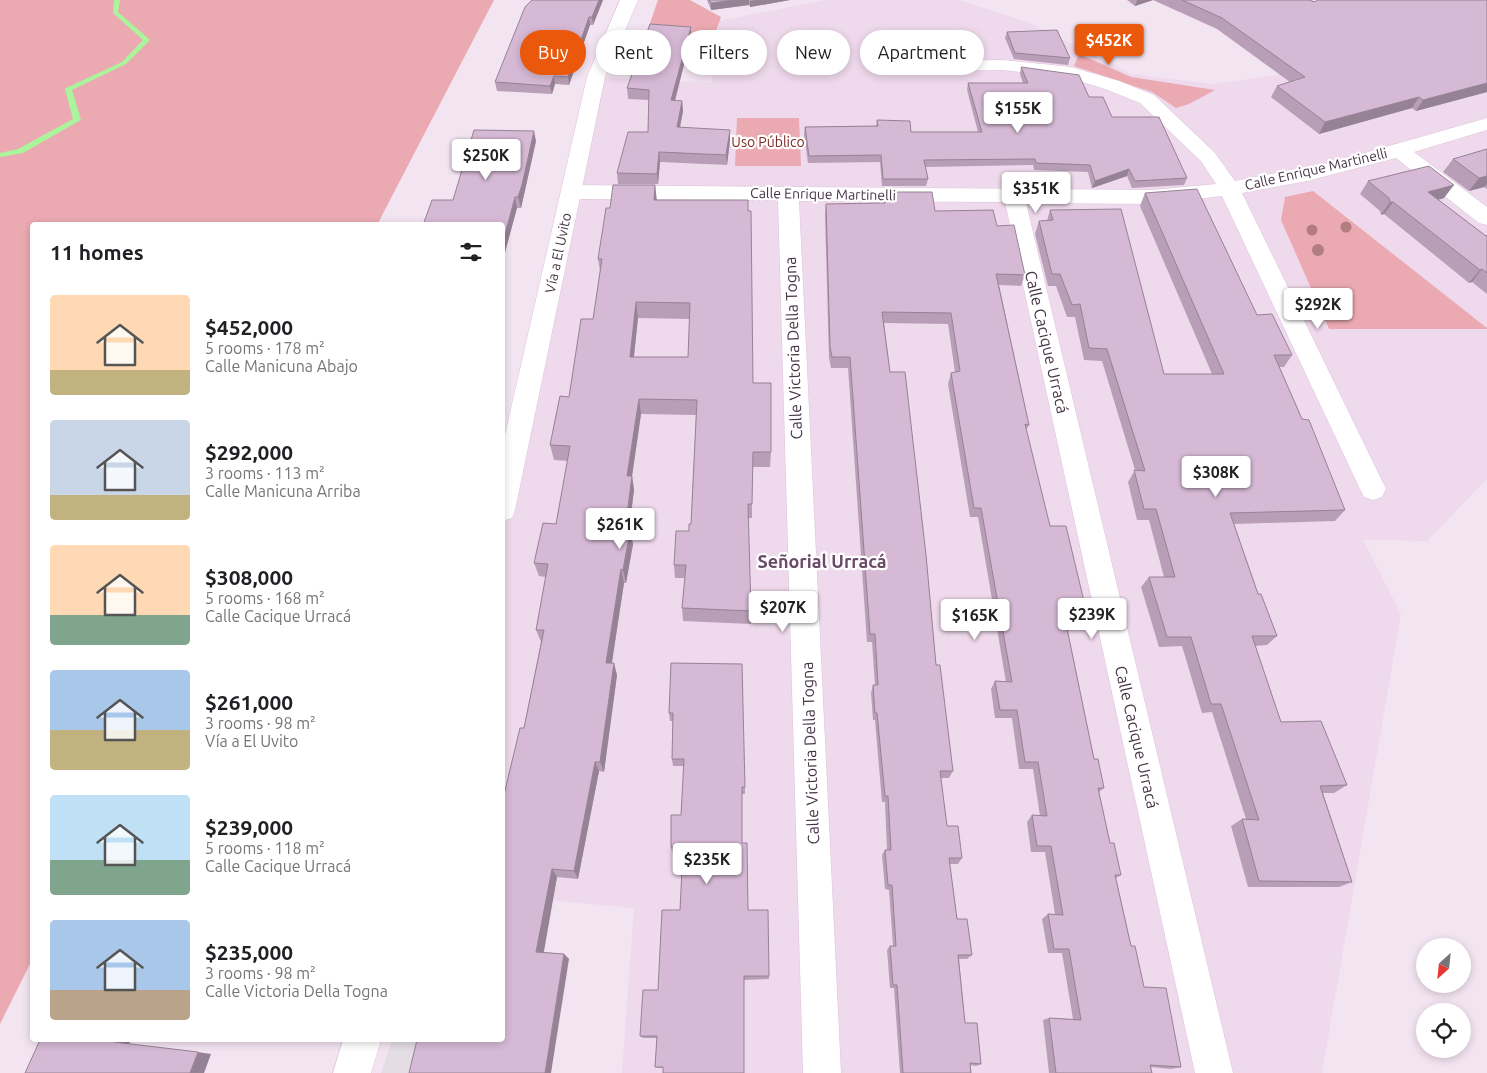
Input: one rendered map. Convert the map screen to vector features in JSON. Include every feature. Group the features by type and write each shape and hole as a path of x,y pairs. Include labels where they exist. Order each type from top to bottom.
{"street":[{"name":"Vía a El Uvito","path":"505,496 596,77 629,0"},
{"path":"984,65 1003,65 1071,73 1112,85 1147,99 1208,157 1229,188 1373,489"},
{"name":"Calle Enrique Martinelli","path":"571,192 1152,197 1282,180 1398,150 1487,124"},
{"path":"1398,150 1487,218"},
{"name":"Calle Victoria Della Togna","path":"789,193 788,226 822,1073"},
{"name":"Calle Cacique Urracá","path":"1014,196 1214,1073"},
{"path":"352,1073 361,1042"}],"shaded area":[{"path":"825,0 959,0 1030,23 1131,74 1213,84 1487,46 1487,479 1427,541 1363,540 1401,614 1322,1073 622,1073 634,908 505,896 505,499 596,77 711,83 712,75 767,75 767,30 718,30 719,21"},
{"path":"391,1042 420,1042 412,1073 381,1073"}],"green space":[{"path":"0,0 494,0 379,222 30,222 30,964 0,1024"},
{"path":"658,0 690,0 721,17 716,30 681,30 681,33 671,32 671,30 648,29"},
{"path":"1079,54 1131,77 1215,90 1189,104 1176,108 1152,92 1074,66"},
{"name":"Uso Público","path":"737,118 799,118 801,166 735,166"},
{"path":"1313,191 1487,329 1329,329 1281,220 1285,197"}],"building":[{"path":"532,0 599,0 592,17 589,17 584,30 520,30 520,75 569,75 568,77 554,76 550,86 495,82 525,7"},
{"path":"709,0 736,0 711,3"},
{"path":"1182,0 1309,0 1315,2 1317,0 1487,0 1487,83 1423,100 1419,97 1325,122 1277,86 1305,77 1222,18"},
{"path":"650,24 691,27 690,30 681,30 681,64 671,100 682,101 677,127 730,130 726,155 659,152 657,174 617,173 628,132 648,132 649,90 627,88 632,75 671,75 671,30 648,30"},
{"path":"1057,30 1070,58 1015,53 1007,32"},
{"path":"1021,67 1079,75 1089,97 1103,97 1112,117 1159,117 1187,178 1135,181 1129,169 1095,181 1090,165 1036,163 1035,159 924,160 928,179 883,179 881,155 809,156 805,127 878,126 877,120 910,121 911,132 982,132 968,83 1028,83"},
{"path":"474,130 534,131 522,185 518,197 515,197 505,234 505,222 424,222 432,200 453,200"},
{"path":"1487,149 1487,176 1479,178 1453,159"},
{"path":"1429,166 1454,185 1428,192 1487,235 1487,273 1482,269 1480,270 1393,202 1390,202 1389,198 1368,181"},
{"path":"613,185 655,185 654,200 748,200 748,211 751,211 753,383 771,383 771,452 753,452 752,504 748,504 751,611 682,608 686,565 674,565 676,531 689,531 689,524 691,524 697,400 639,399 627,476 632,476 625,531 630,531 623,570 621,569 606,663 614,663 600,762 595,762 574,871 552,869 536,952 564,954 545,1073 409,1073 417,1042 505,1042 505,790 520,728 524,728 544,630 536,630 548,564 534,563 543,523 556,524 570,446 550,445 560,396 569,397 581,319 593,319 602,259 598,259 606,208 610,208","holes":["636,302 690,303 688,357 630,357"]},
{"path":"1197,189 1257,315 1272,314 1292,355 1274,355 1302,419 1309,420 1345,510 1230,513 1258,594 1261,594 1277,636 1252,636 1281,722 1321,721 1347,785 1320,786 1352,882 1259,881 1242,819 1259,820 1221,704 1211,704 1191,637 1167,637 1149,577 1175,577 1156,509 1144,509 1134,470 1145,471 1107,349 1089,348 1080,304 1072,305 1060,274 1052,274 1039,221 1053,220 1050,210 1121,209 1164,374 1224,374 1145,193"},
{"path":"884,192 932,192 935,211 993,210 997,226 1014,225 1025,275 996,274 1029,425 1025,424 1050,526 1066,526 1087,614 1064,614 1094,759 1098,759 1104,788 1098,788 1110,843 1114,843 1121,875 1115,875 1131,946 1135,946 1144,987 1166,988 1181,1067 1150,1065 1152,1073 1056,1073 1049,1018 1081,1020 1069,949 1054,949 1048,914 1063,915 1051,846 1037,846 1032,815 1047,816 1038,762 1025,762 1017,710 1000,710 995,681 1012,682 981,508 974,508 951,373 960,371 951,313 882,312 890,372 905,372 926,555 936,665 940,665 953,771 940,771 947,826 958,826 962,858 949,858 957,919 967,919 972,955 958,955 965,1023 977,1023 981,1064 970,1063 971,1073 903,1073 897,985 893,985 890,946 896,946 892,885 888,885 885,850 891,850 888,796 885,796 873,685 878,685 875,634 870,634 850,357 832,357 830,347 826,204 885,203"},
{"path":"671,663 742,664 745,787 742,787 742,843 747,843 748,910 768,910 769,976 744,976 744,1073 663,1073 663,1067 655,1067 657,1036 640,1036 643,990 658,990 662,910 680,910 683,847 671,847 671,815 681,815 684,759 672,759 673,713 669,713"},
{"path":"39,1042 114,1042 198,1052 190,1073 25,1073"}],"waterway":[{"path":"0,155 20,151 77,120 68,89 124,63 147,40 115,12 117,0"}],"district":[{"name":"Señorial Urracá","path":"822,561"}]}
